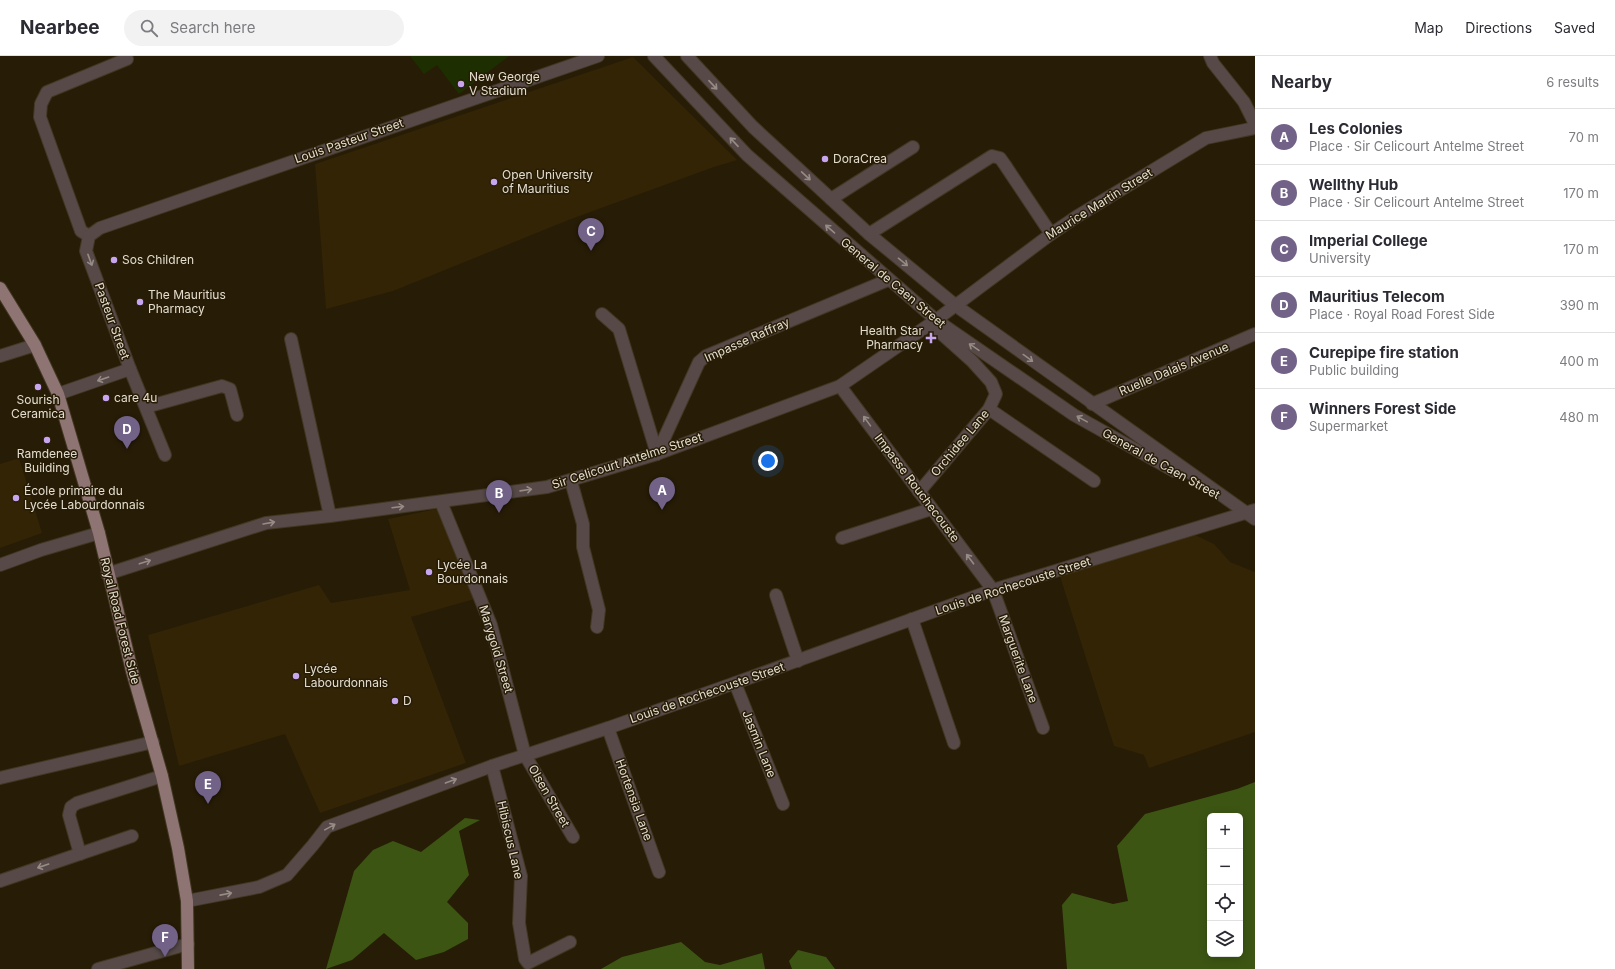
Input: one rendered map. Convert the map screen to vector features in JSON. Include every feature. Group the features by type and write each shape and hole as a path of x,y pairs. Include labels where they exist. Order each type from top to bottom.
{"main road":[{"name":"Royal Road Forest Side","path":"0,288 35,345 58,394 99,533 107,574 132,671 162,776 178,848 187,901 188,969"}],"street":[{"name":"Louis Pasteur Street","path":"89,236 100,228 598,56"},
{"name":"General de Caen Street","path":"654,56 743,152 888,280 933,322 1074,415 1226,500"},
{"name":"General de Caen Street","path":"687,56 753,127 869,234 956,305 1226,500"},
{"path":"1210,56 1213,63 1244,102 1255,124"},
{"path":"89,236 80,231 40,117 41,104 47,92 127,59"},
{"name":"Maurice Martin Street","path":"933,322 1076,217 1206,138 1255,128"},
{"path":"831,200 913,147"},
{"path":"869,234 992,156 1000,158 1051,234"},
{"name":"Pasteur Street","path":"58,394 130,368 86,251 89,236"},
{"name":"Impasse Raffray","path":"657,454 699,362 706,356 888,280"},
{"path":"602,314 619,329 657,454"},
{"name":"Sir Celicourt Antelme Street","path":"107,574 266,523 441,502 547,487 571,481 657,454 840,386 933,322"},
{"name":"Orchidee Lane","path":"919,492 989,408 996,394 991,382 933,322"},
{"name":"Ruelle Dalais Avenue","path":"1092,404 1255,334"},
{"path":"291,339 330,516"},
{"path":"0,356 35,345"},
{"path":"130,368 165,455"},
{"path":"146,407 222,386 230,389 237,415"},
{"name":"Impasse Rouchecouste","path":"840,386 993,590"},
{"path":"989,408 1094,481"},
{"path":"571,481 583,524 583,547 599,610 597,628"},
{"path":"1226,500 1252,514"},
{"name":"Marygold Street","path":"441,502 491,625 526,755"},
{"path":"842,538 931,509"},
{"name":"Louis de Rochecouste Street","path":"187,901 259,888 286,875 313,845 326,827 492,766 608,728 993,590 1252,514"},
{"path":"0,565 41,550 99,533"},
{"name":"Marguerite Lane","path":"993,590 1043,728"},
{"path":"776,594 798,661"},
{"path":"912,619 954,743"},
{"name":"Jasmin Lane","path":"735,683 783,804"},
{"name":"Hortensia Lane","path":"608,728 659,872"},
{"path":"0,778 152,742"},
{"name":"Olsen Street","path":"526,755 573,837"},
{"name":"Hibiscus Lane","path":"492,766 521,876 519,922 525,959 528,963 570,942"},
{"path":"80,854 69,815 71,807 77,803 162,776"},
{"path":"0,881 132,836"},
{"path":"98,969 188,944"}],"shaded area":[{"name":"Open University of Mauritius","path":"633,57 737,160 571,219 393,291 326,309 315,164"},
{"name":"École primaire du Lycée Labourdonnais","path":"19,458 42,533 0,548 0,464"},
{"name":"Lycée Labourdonnais","path":"441,508 478,598 411,617 466,763 320,813 285,734 179,766 148,635 319,585 331,603 410,590 388,519"},
{"path":"1187,531 1214,544 1230,562 1255,572 1255,732 1149,768 1144,755 1114,746 1058,570"}],"green space":[{"name":"New George V Stadium","path":"410,56 509,56 459,94 437,65 424,74"},
{"path":"1255,782 1255,969 1067,969 1062,905 1072,893 1113,904 1128,901 1117,846 1145,814 1237,789"},
{"path":"465,818 480,820 459,831 469,875 447,902 468,923 468,939 444,952 416,960 384,933 352,960 326,969 354,871 373,850 393,841 421,852"},
{"path":"681,942 705,962 720,965 762,953 765,969 601,969 622,957"},
{"path":"798,950 826,957 835,969 792,969 789,961"}],"place":[{"name":"New George V Stadium","path":"461,84"},
{"name":"DoraCrea","path":"825,159"},
{"name":"Open University of Mauritius","path":"494,182"},
{"name":"Imperial College","path":"591,251"},
{"name":"Sos Children","path":"114,260"},
{"name":"The Mauritius Pharmacy","path":"140,302"},
{"name":"Health Star Pharmacy","path":"931,338"},
{"name":"Sourish Ceramica","path":"38,387"},
{"name":"care 4u","path":"106,398"},
{"name":"Ramdenee Building","path":"47,440"},
{"name":"Mauritius Telecom","path":"127,449"},
{"name":"École primaire du Lycée Labourdonnais","path":"16,498"},
{"name":"Les Colonies","path":"662,510"},
{"name":"Wellthy Hub","path":"499,513"},
{"name":"Lycée La Bourdonnais","path":"429,572"},
{"name":"Lycée Labourdonnais","path":"296,676"},
{"name":"D","path":"395,701"},
{"name":"Curepipe fire station","path":"208,804"},
{"name":"Winners Forest Side","path":"165,957"}]}
